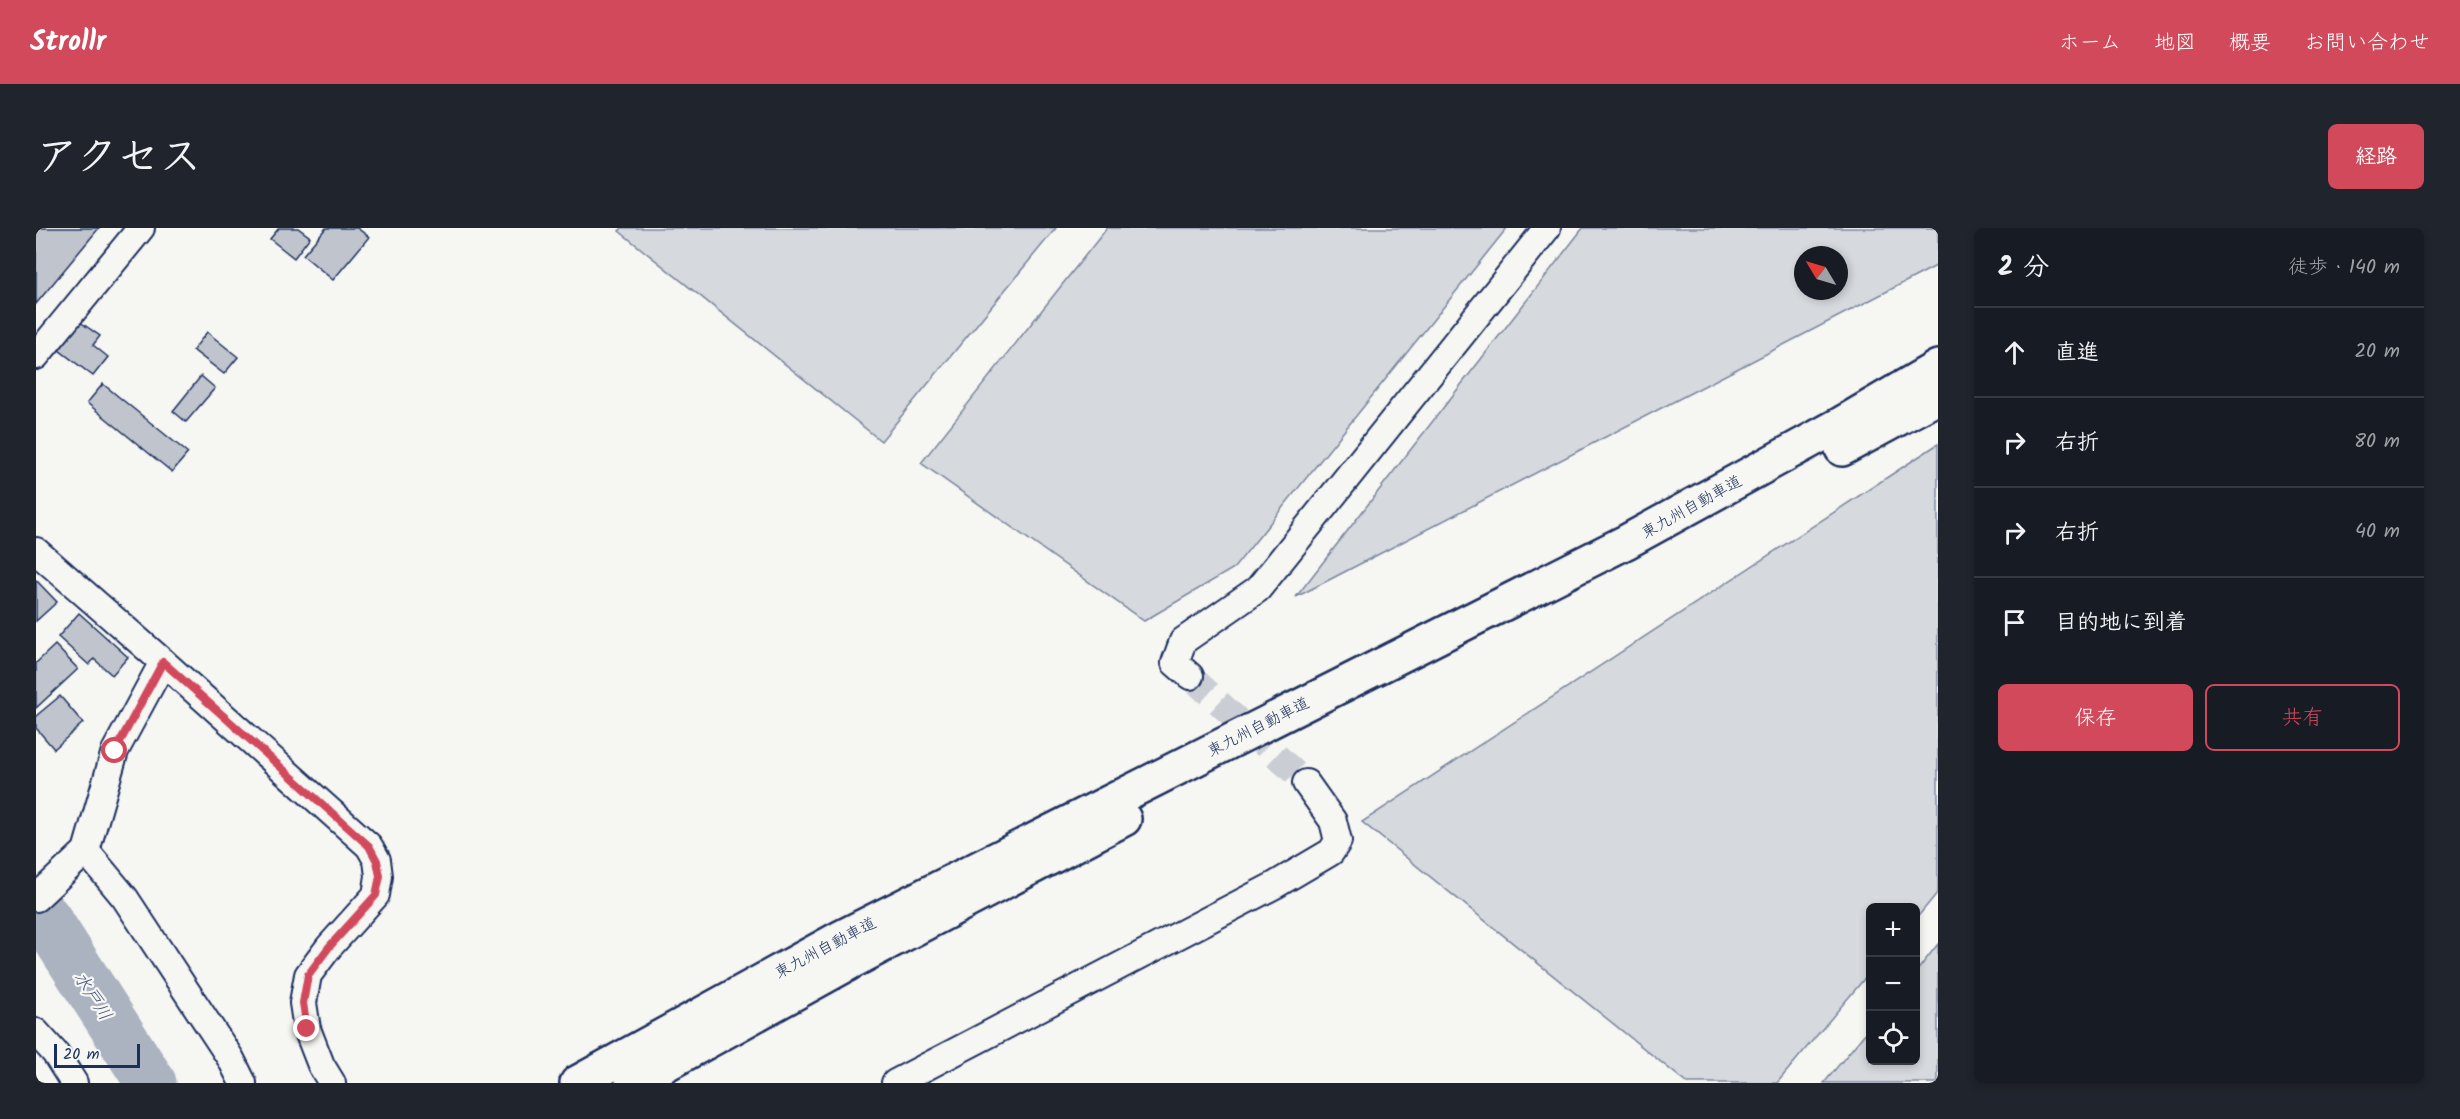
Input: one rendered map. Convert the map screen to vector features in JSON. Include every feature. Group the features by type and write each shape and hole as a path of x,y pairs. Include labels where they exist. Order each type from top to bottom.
{"highway":[{"name":"東九州自動車道","path":"578,1083 842,937 1626,542 1938,368"},
{"name":"東九州自動車道","path":"632,1083 849,963 1136,813 1635,561 1938,397"}],"street":[{"path":"36,356 141,228"},
{"path":"1190,676 1175,663 1183,641 1258,589 1547,228"},
{"path":"36,551 369,846 377,861 380,876 376,895 329,947 308,975 303,1003 307,1029 321,1065 332,1083"},
{"path":"36,898 86,851 115,751 163,662"},
{"path":"895,1083 1275,885 1331,852 1338,841 1333,821 1306,783"},
{"path":"86,851 125,898 231,1059 243,1083"},
{"path":"36,1032 55,1053 74,1083"}],"shaded area":[{"path":"622,228 1056,228 881,441 619,231"},
{"path":"1107,228 1507,228 1234,568 1144,621 921,463"},
{"path":"1583,228 1938,228 1938,265 1296,597"},
{"path":"1938,444 1938,892 1920,914 1920,903 1866,903 1866,977 1777,1083 1687,1083 1362,822"},
{"path":"1938,944 1938,1083 1824,1083 1866,1032 1866,1065 1920,1065 1920,967"}],"building":[{"path":"36,228 99,228 36,304"},
{"path":"279,228 298,228 310,237 294,258 270,239"},
{"path":"326,228 357,228 369,237 333,280 303,255"},
{"path":"80,322 100,336 93,345 108,357 93,376 59,350"},
{"path":"207,332 238,357 224,374 193,350"},
{"path":"201,376 215,388 186,422 173,411"},
{"path":"103,384 188,453 172,472 87,403"},
{"path":"36,580 57,602 36,621"},
{"path":"79,613 128,657 112,675 94,659 89,665 58,637"},
{"path":"55,645 78,669 36,708 36,663"},
{"path":"60,696 83,723 54,749 36,728 36,716"}],"waterway":[{"name":"水戸川","path":"36,909 46,919 151,1083"}],"tunnel":[{"path":"1190,676 1306,783"}],"route":[{"path":"115,751 163,662 369,846 377,861 380,876 376,895 329,947 308,975 303,1003 307,1029"}]}
